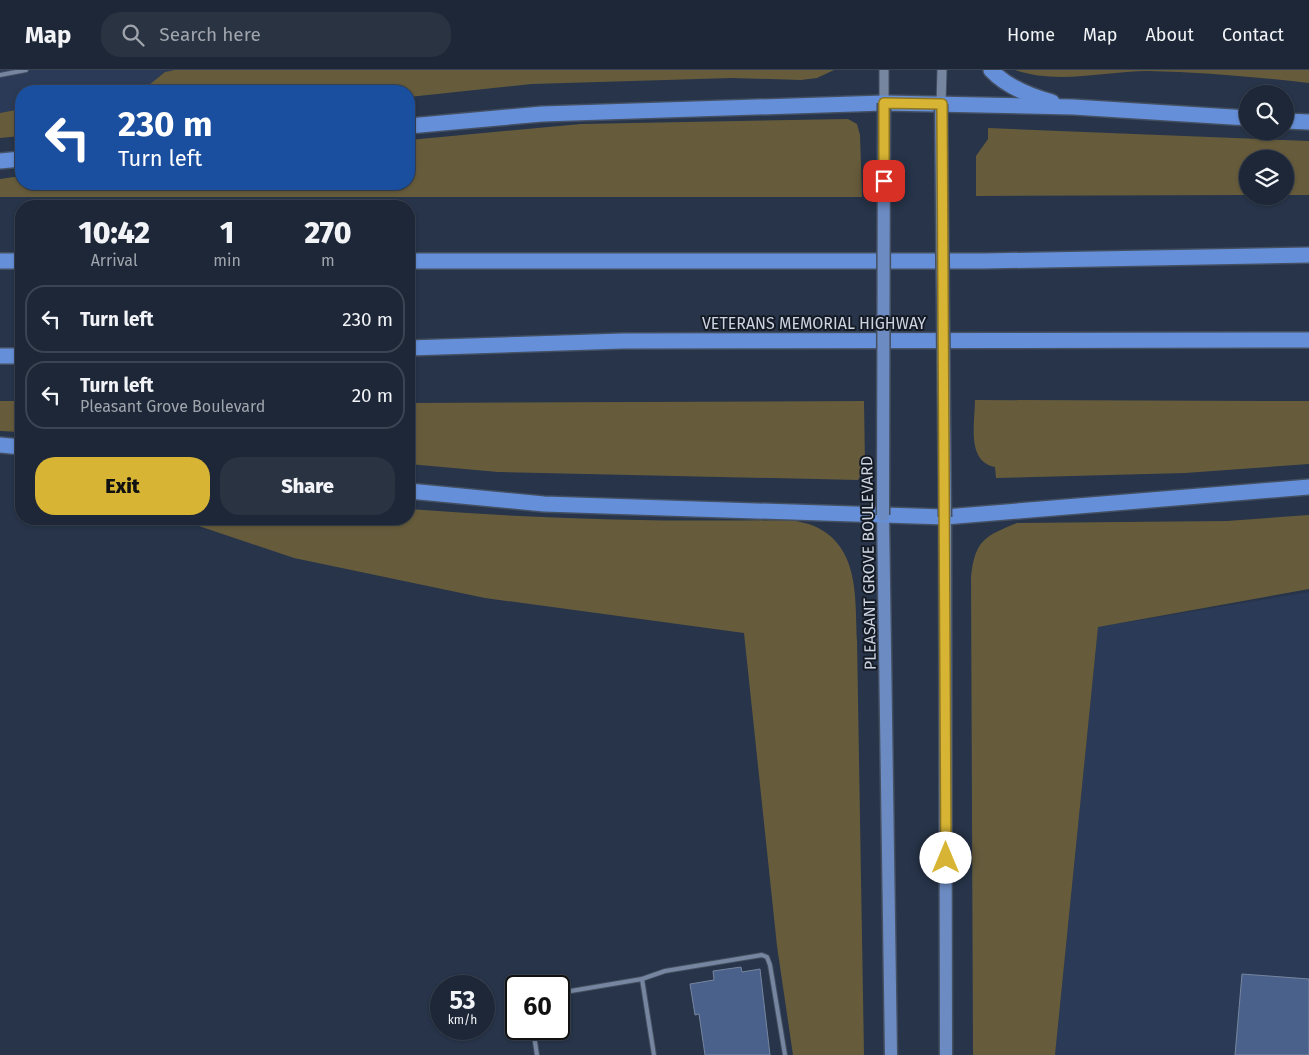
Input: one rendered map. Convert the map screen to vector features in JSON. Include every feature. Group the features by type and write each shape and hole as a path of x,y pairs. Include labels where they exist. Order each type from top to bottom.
{"highway":[{"path":"991,70 998,78 1034,97 1073,107"},
{"path":"415,125 542,114 884,103 1073,107 1239,117"},
{"path":"1294,121 1309,122"},
{"path":"0,161 15,160"},
{"path":"415,261 984,260 1309,255"},
{"path":"0,261 15,261"},
{"name":"VETERANS MEMORIAL HIGHWAY","path":"415,348 633,341 1309,340"},
{"path":"0,356 15,356"},
{"path":"0,445 15,446"},
{"path":"415,493 544,504 944,517 1309,487"}],"main road":[{"name":"PLEASANT GROVE BOULEVARD","path":"884,103 883,515 891,1055"},
{"path":"942,104 946,1055"}],"street":[{"name":"PLEASANT GROVE BOULEVARD","path":"884,70 884,103"},
{"path":"942,70 942,104"}],"lane":[{"path":"0,75 26,70"},
{"path":"570,991 642,979 665,971 762,955 769,961 770,965 785,1055"},
{"path":"642,979 654,1055"},
{"path":"535,1040 537,1055"}],"shaded area":[{"path":"0,70 175,70 165,72 149,85 15,85 15,110 0,113"},
{"path":"175,70 834,70 817,78 801,80 732,78 532,84 415,96 415,85 149,85 165,72"},
{"path":"1015,70 1309,70 1309,83 1229,75 1148,71 1064,77 1031,74"},
{"path":"15,110 15,137 0,138 0,113"},
{"path":"848,119 857,124 860,135 862,197 0,197 0,179 15,177 15,190 415,190 415,139 581,124"},
{"path":"988,128 1239,138 1239,140 1309,141 1309,195 1294,195 1294,150 1239,150 1239,195 976,196 976,156 988,139"},
{"path":"975,400 1309,401 1309,464 1185,473 996,478 995,467 986,463 976,449 974,440"},
{"path":"0,401 15,401 15,432 0,431"},
{"path":"864,401 865,467 858,480 498,472 415,465 415,403"},
{"path":"415,509 600,519 792,520 814,526 829,535 840,546 847,560 855,591 864,1055 793,1055 777,946 744,633 485,598 294,558 196,525 415,525"},
{"path":"1309,515 1309,589 1098,627 1055,1055 973,1055 971,577 975,555 979,547 989,536 1017,523 1227,521"},
{"path":"1309,592 1309,1055 1055,1055 1098,627"}],"building":[{"path":"741,967 742,972 760,969 770,1055 705,1055 699,1014 695,1015 690,984 714,980 713,971"},
{"path":"1242,974 1309,979 1309,1055 1235,1055"}],"route":[{"path":"884,181 884,103 942,104 946,858"}]}
